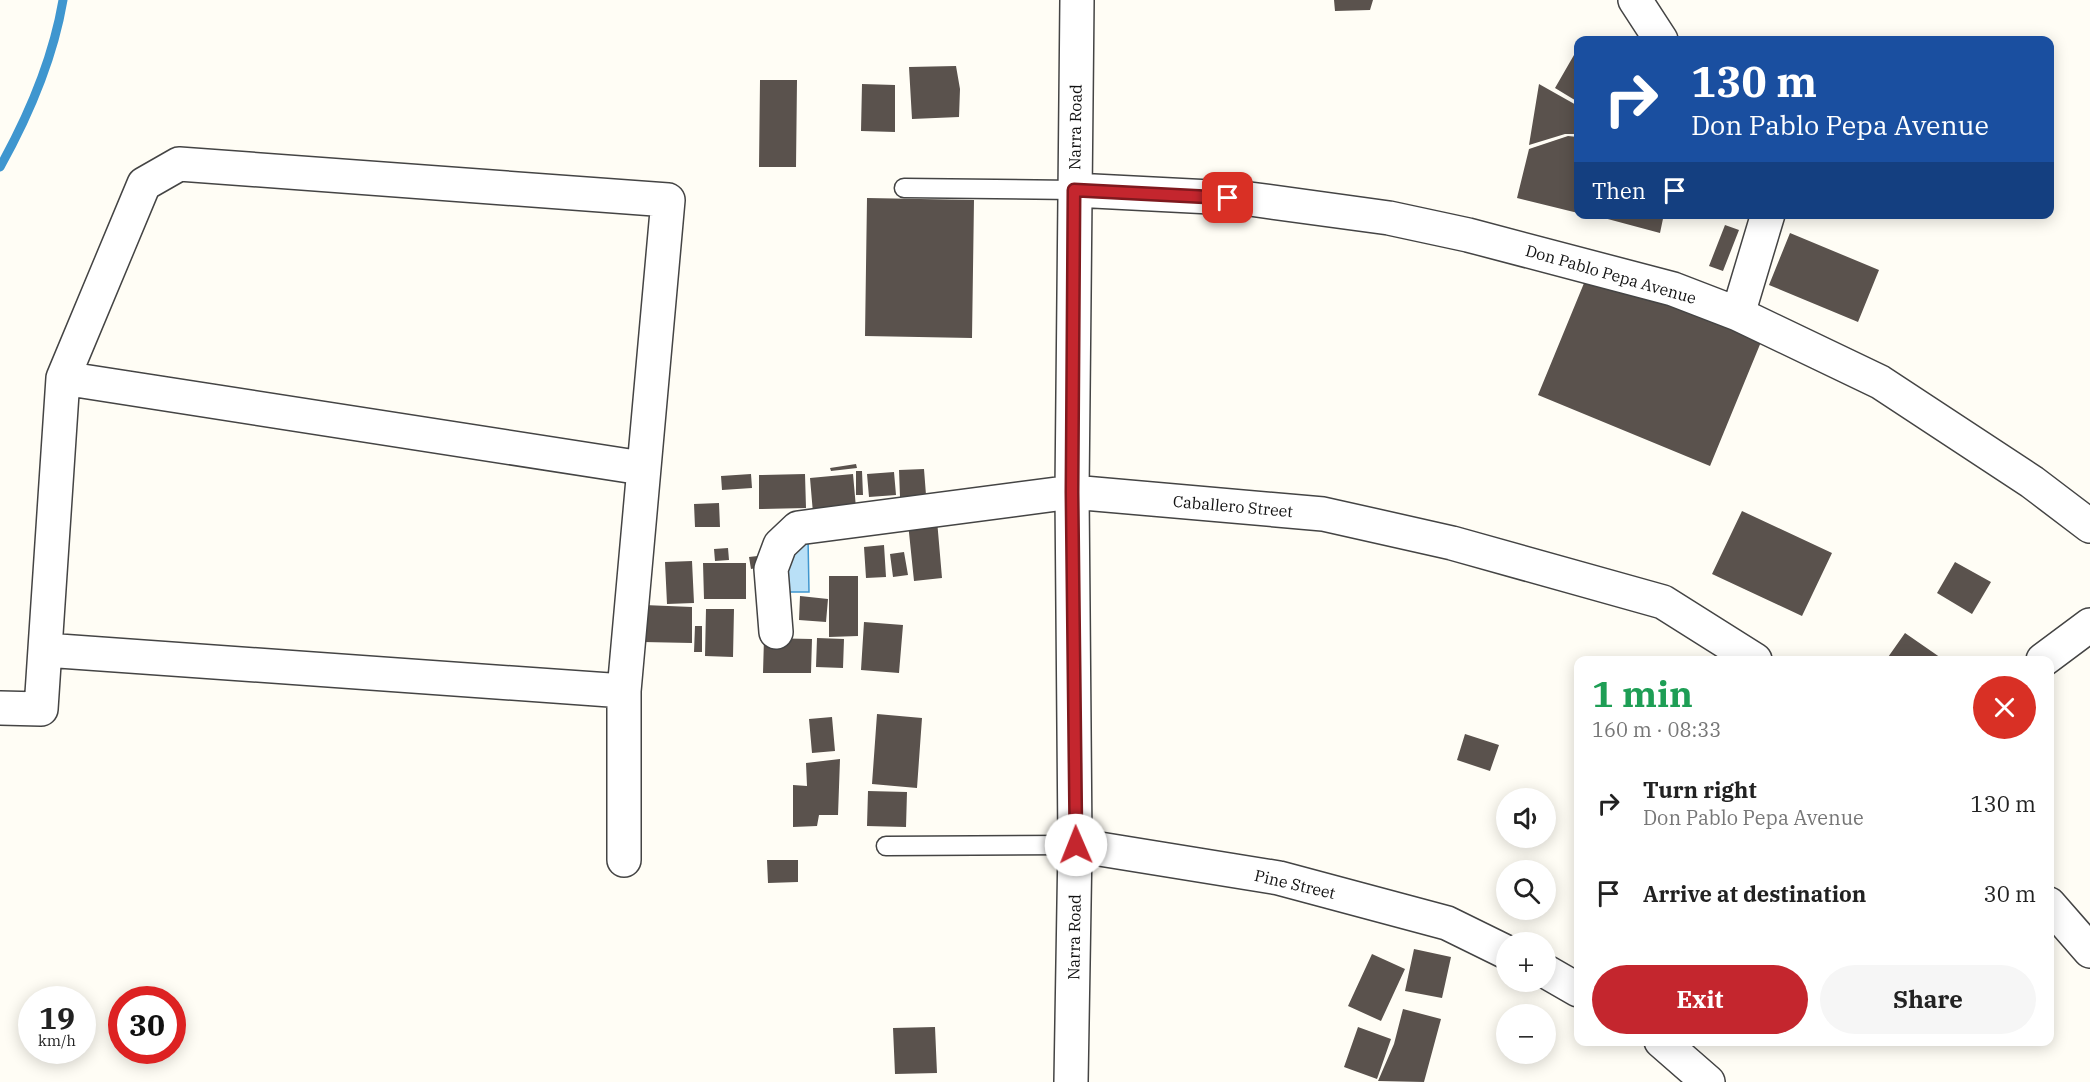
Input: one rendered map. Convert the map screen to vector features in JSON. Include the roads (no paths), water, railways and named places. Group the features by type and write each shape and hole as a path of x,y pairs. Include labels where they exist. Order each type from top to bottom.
{"street":[{"name":"Narra Road","path":"1071,1082 1076,845 1072,492 1077,0"},
{"path":"1635,0 1658,36"},
{"path":"0,708 40,709 63,378 144,184 179,164 668,200 642,468 624,691 624,860"},
{"name":"Don Pablo Pepa Avenue","path":"1074,190 1250,199 1389,219 1468,235 1673,289 1738,314 1880,382 2032,482 2090,526"},
{"path":"1738,314 1766,219"},
{"path":"63,378 642,468"},
{"name":"Caballero Street","path":"776,632 771,569 780,545 798,528 1072,492 1323,514 1452,543 1663,602 1749,656"},
{"path":"2048,656 2090,625"},
{"path":"45,650 624,691"},
{"name":"Pine Street","path":"1076,845 1279,878 1447,922 1496,947"},
{"path":"2054,910 2090,951"},
{"path":"1556,977 1574,988"},
{"path":"1667,1046 1708,1082"}],"lane":[{"path":"904,188 1074,190"},
{"path":"886,846 1076,845"}],"water":[{"path":"808,537 809,592 783,592 781,538"}],"waterway":[{"path":"0,167 39,86 53,44 63,0"}]}
